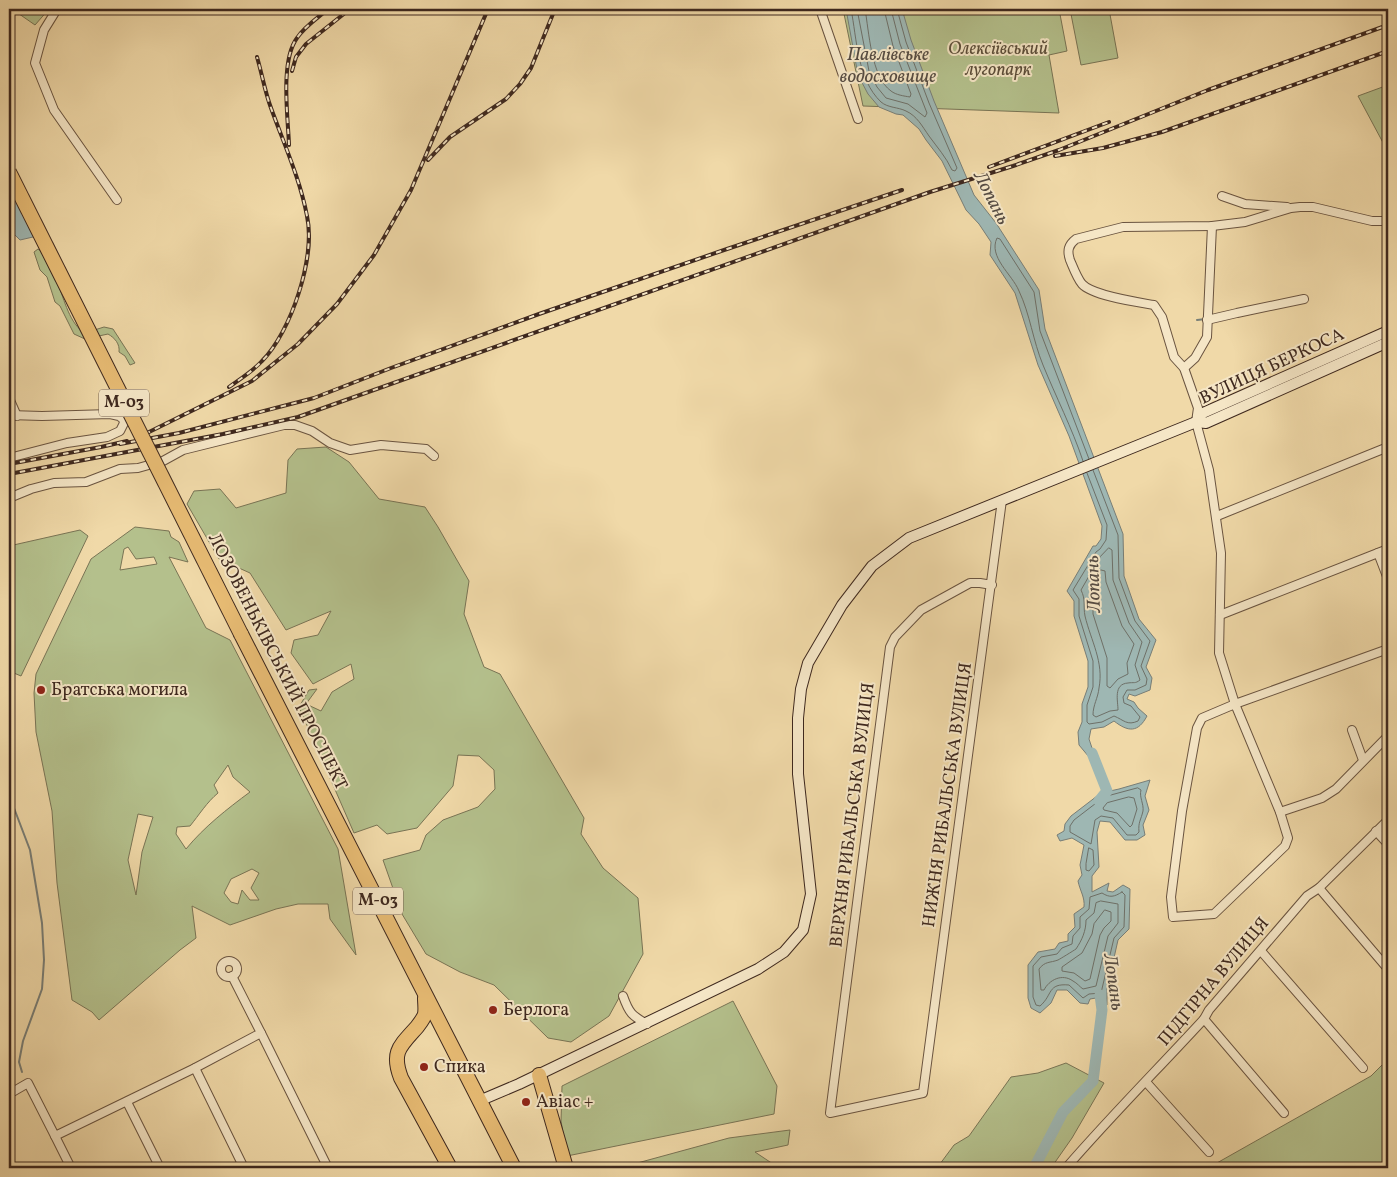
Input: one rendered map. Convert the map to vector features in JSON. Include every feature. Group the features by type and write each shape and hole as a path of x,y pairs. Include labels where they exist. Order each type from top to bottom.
{"highway":[{"name":"ЛОЗОВЕНЬКІВСЬКИЙ ПРОСПЕКТ","path":"9,172 241,634 514,1168"},
{"path":"426,995 425,1014 419,1024 401,1044 396,1057 396,1064 401,1078 450,1168"},
{"path":"539,1075 566,1168"}],"street":[{"path":"57,9 44,30 35,63 54,110 117,200"},
{"path":"820,9 858,119"},
{"path":"1222,196 1245,204 1291,208 1313,207 1372,221 1388,221"},
{"path":"1291,208 1245,222 1212,226 1123,228 1076,239 1070,243 1068,249 1069,257 1082,284 1092,292 1154,305 1162,317 1174,357 1184,368 1198,408 1196,422 1209,470 1222,552 1219,653 1236,704 1280,812 1288,838 1285,846 1214,914 1173,917 1171,897 1182,811 1197,728 1202,718 1236,704 1388,649"},
{"path":"1184,368 1195,358 1207,337 1212,226"},
{"path":"1208,318 1304,299"},
{"name":"ВУЛИЦЯ БЕРКОСА","path":"1196,422 1203,414 1388,331"},
{"name":"ВУЛИЦЯ БЕРКОСА","path":"1196,422 1206,423 1388,342"},
{"path":"9,398 13,416 110,414 120,416 124,423 120,430 107,437 67,443 9,458"},
{"path":"479,1101 647,1024 758,969 784,952 803,930 811,894 798,774 798,718 802,689 808,663 823,636 842,605 872,566 909,538 1196,422"},
{"path":"9,498 31,488 54,483 95,480 120,469 138,468 163,461 183,450 284,426 295,425 312,431 330,443 350,450 381,445 426,449 434,456"},
{"path":"1217,516 1388,447"},
{"name":"НИЖНЯ РИБАЛЬСЬКА ВУЛИЦЯ","path":"830,1113 923,1093 1002,500"},
{"path":"1220,615 1388,549"},
{"path":"1378,553 1388,579"},
{"name":"ВЕРХНЯ РИБАЛЬСЬКА ВУЛИЦЯ","path":"830,1113 890,647 895,636 921,610 970,583 992,585"},
{"path":"1352,730 1363,760"},
{"path":"1280,812 1322,798 1348,778 1363,760 1388,736"},
{"name":"ПІДГІРНА ВУЛИЦЯ","path":"1066,1168 1204,1019 1209,1010 1307,896 1319,888 1388,820"},
{"path":"1376,831 1388,844"},
{"path":"1319,888 1388,969"},
{"path":"1261,950 1363,1068"},
{"path":"232,976 328,1168"},
{"path":"624,996 628,1010 636,1018 647,1024"},
{"path":"1204,1019 1284,1113"},
{"path":"55,1136 195,1068 261,1033"},
{"path":"195,1068 244,1168"},
{"path":"1146,1082 1209,1152"},
{"path":"9,1094 28,1083 71,1168"},
{"path":"127,1102 160,1168"}],"green space":[{"path":"12,9 49,9 35,25"},
{"name":"Олексіївський лугопарк","path":"843,9 1059,9 1067,51 1049,55 1059,113 863,106"},
{"path":"1070,9 1109,9 1118,58 1081,65"},
{"path":"1388,85 1388,152 1358,96"},
{"path":"38,249 42,252 58,284 75,324 85,333 104,327 113,329 135,363 130,365 125,356 119,352 119,346 116,341 108,334 85,339 74,334 60,306 55,302 47,277 40,270 34,252"},
{"path":"326,447 349,462 379,499 425,507 469,581 464,614 484,667 500,674 584,818 581,834 603,868 638,898 643,954 609,1016 571,1042 548,1038 494,985 460,972 426,954 402,914 383,860 420,850 426,835 443,820 478,807 495,789 494,770 479,756 458,755 453,786 417,828 387,834 377,825 354,833 299,707 309,690 317,689 306,704 321,711 332,692 354,679 351,664 313,684 291,653 294,640 318,635 331,611 286,630 250,573 219,559 187,504 194,491 220,489 236,508 286,493 288,460 297,449"},
{"path":"135,527 169,531 171,537 179,542 188,562 169,557 206,628 230,640 338,849 356,955 330,919 328,904 298,904 276,909 230,925 192,906 196,938 99,1020 92,1012 72,1000 57,883 52,811 36,732 34,693 36,674 91,559","holes":["128,547 136,559 154,557 157,564 120,570 124,549","228,765 233,777 250,792 200,833 186,849 176,834 177,827 190,826 218,793 214,785","138,814 153,817 142,852 136,895 128,860","252,869 259,873 251,888 259,900 250,900 242,890 238,904 231,902 224,893 231,879"]},
{"path":"80,530 88,536 21,676 9,671 9,546"},
{"path":"733,1001 777,1086 774,1114 567,1156 561,1121 562,1086"},
{"path":"1388,1059 1388,1168 1208,1168 1371,1076"},
{"path":"1066,1063 1104,1083 1072,1138 1051,1168 937,1168 954,1145 969,1136 1011,1077 1038,1073"},
{"path":"790,1130 788,1145 755,1152 779,1168 619,1168 729,1138"}],"water":[{"name":"Павлівське водосховище","path":"846,9 902,9 911,40 934,101 974,195 996,223 1039,290 1045,329 1123,534 1124,576 1139,619 1156,640 1146,667 1152,678 1150,690 1135,696 1129,694 1127,699 1134,702 1147,716 1144,722 1132,729 1128,729 1114,721 1104,727 1091,729 1089,739 1099,769 1079,745 1078,732 1082,722 1082,704 1088,687 1088,661 1074,616 1074,601 1067,591 1093,546 1096,546 1101,539 1102,526 1069,436 1038,365 1015,293 990,255 991,242 979,224 966,210 942,161 919,129 903,115 879,107 868,94 858,75"},
{"path":"9,196 22,204 43,231 33,237 20,240 9,229"},
{"path":"1150,780 1145,796 1149,810 1143,825 1145,835 1137,840 1125,840 1110,822 1100,821 1097,832 1099,867 1092,876 1092,892 1109,883 1107,891 1113,892 1123,885 1130,889 1129,929 1118,940 1107,989 1107,1005 1102,1010 1096,998 1090,999 1088,1004 1080,1003 1067,990 1057,990 1051,1003 1040,1013 1031,1008 1028,998 1028,965 1038,952 1055,949 1059,943 1068,941 1068,934 1075,927 1074,914 1084,907 1078,881 1082,875 1080,865 1084,845 1072,838 1060,841 1057,835 1064,831 1065,824 1071,816 1101,793"}],"waterway":[{"path":"1197,320 1206,319"},
{"name":"Лопань","path":"1092,753 1107,791 1099,801"},
{"path":"9,795 30,850 42,923 44,960 42,989 23,1041 19,1062 22,1072"},
{"name":"Лопань","path":"1034,1168 1063,1112 1093,1081 1102,1010 1100,995"}],"railway":[{"path":"289,145 286,90 288,60 297,38 328,9"},
{"path":"292,71 296,57 306,44 350,9"},
{"path":"145,434 252,381 298,344 337,304 374,255 411,190 488,9"},
{"path":"428,160 450,137 506,99 520,84 531,68 555,9"},
{"path":"9,474 223,434 298,417 930,192 1059,150 1208,90 1388,25"},
{"path":"1055,156 1103,148 1162,132 1388,51"},
{"path":"229,387 258,365 273,348 283,332 299,293 308,252 309,233 304,202 269,102 257,57"},
{"path":"989,167 1109,122"},
{"path":"120,444 179,433 314,398 539,314 902,190"},
{"path":"9,464 127,441"}],"place":[{"name":"Братська могила","path":"41,690"},
{"name":"Берлога","path":"493,1010"},
{"name":"Спика","path":"424,1067"},
{"name":"Авiас +","path":"526,1102"}]}
